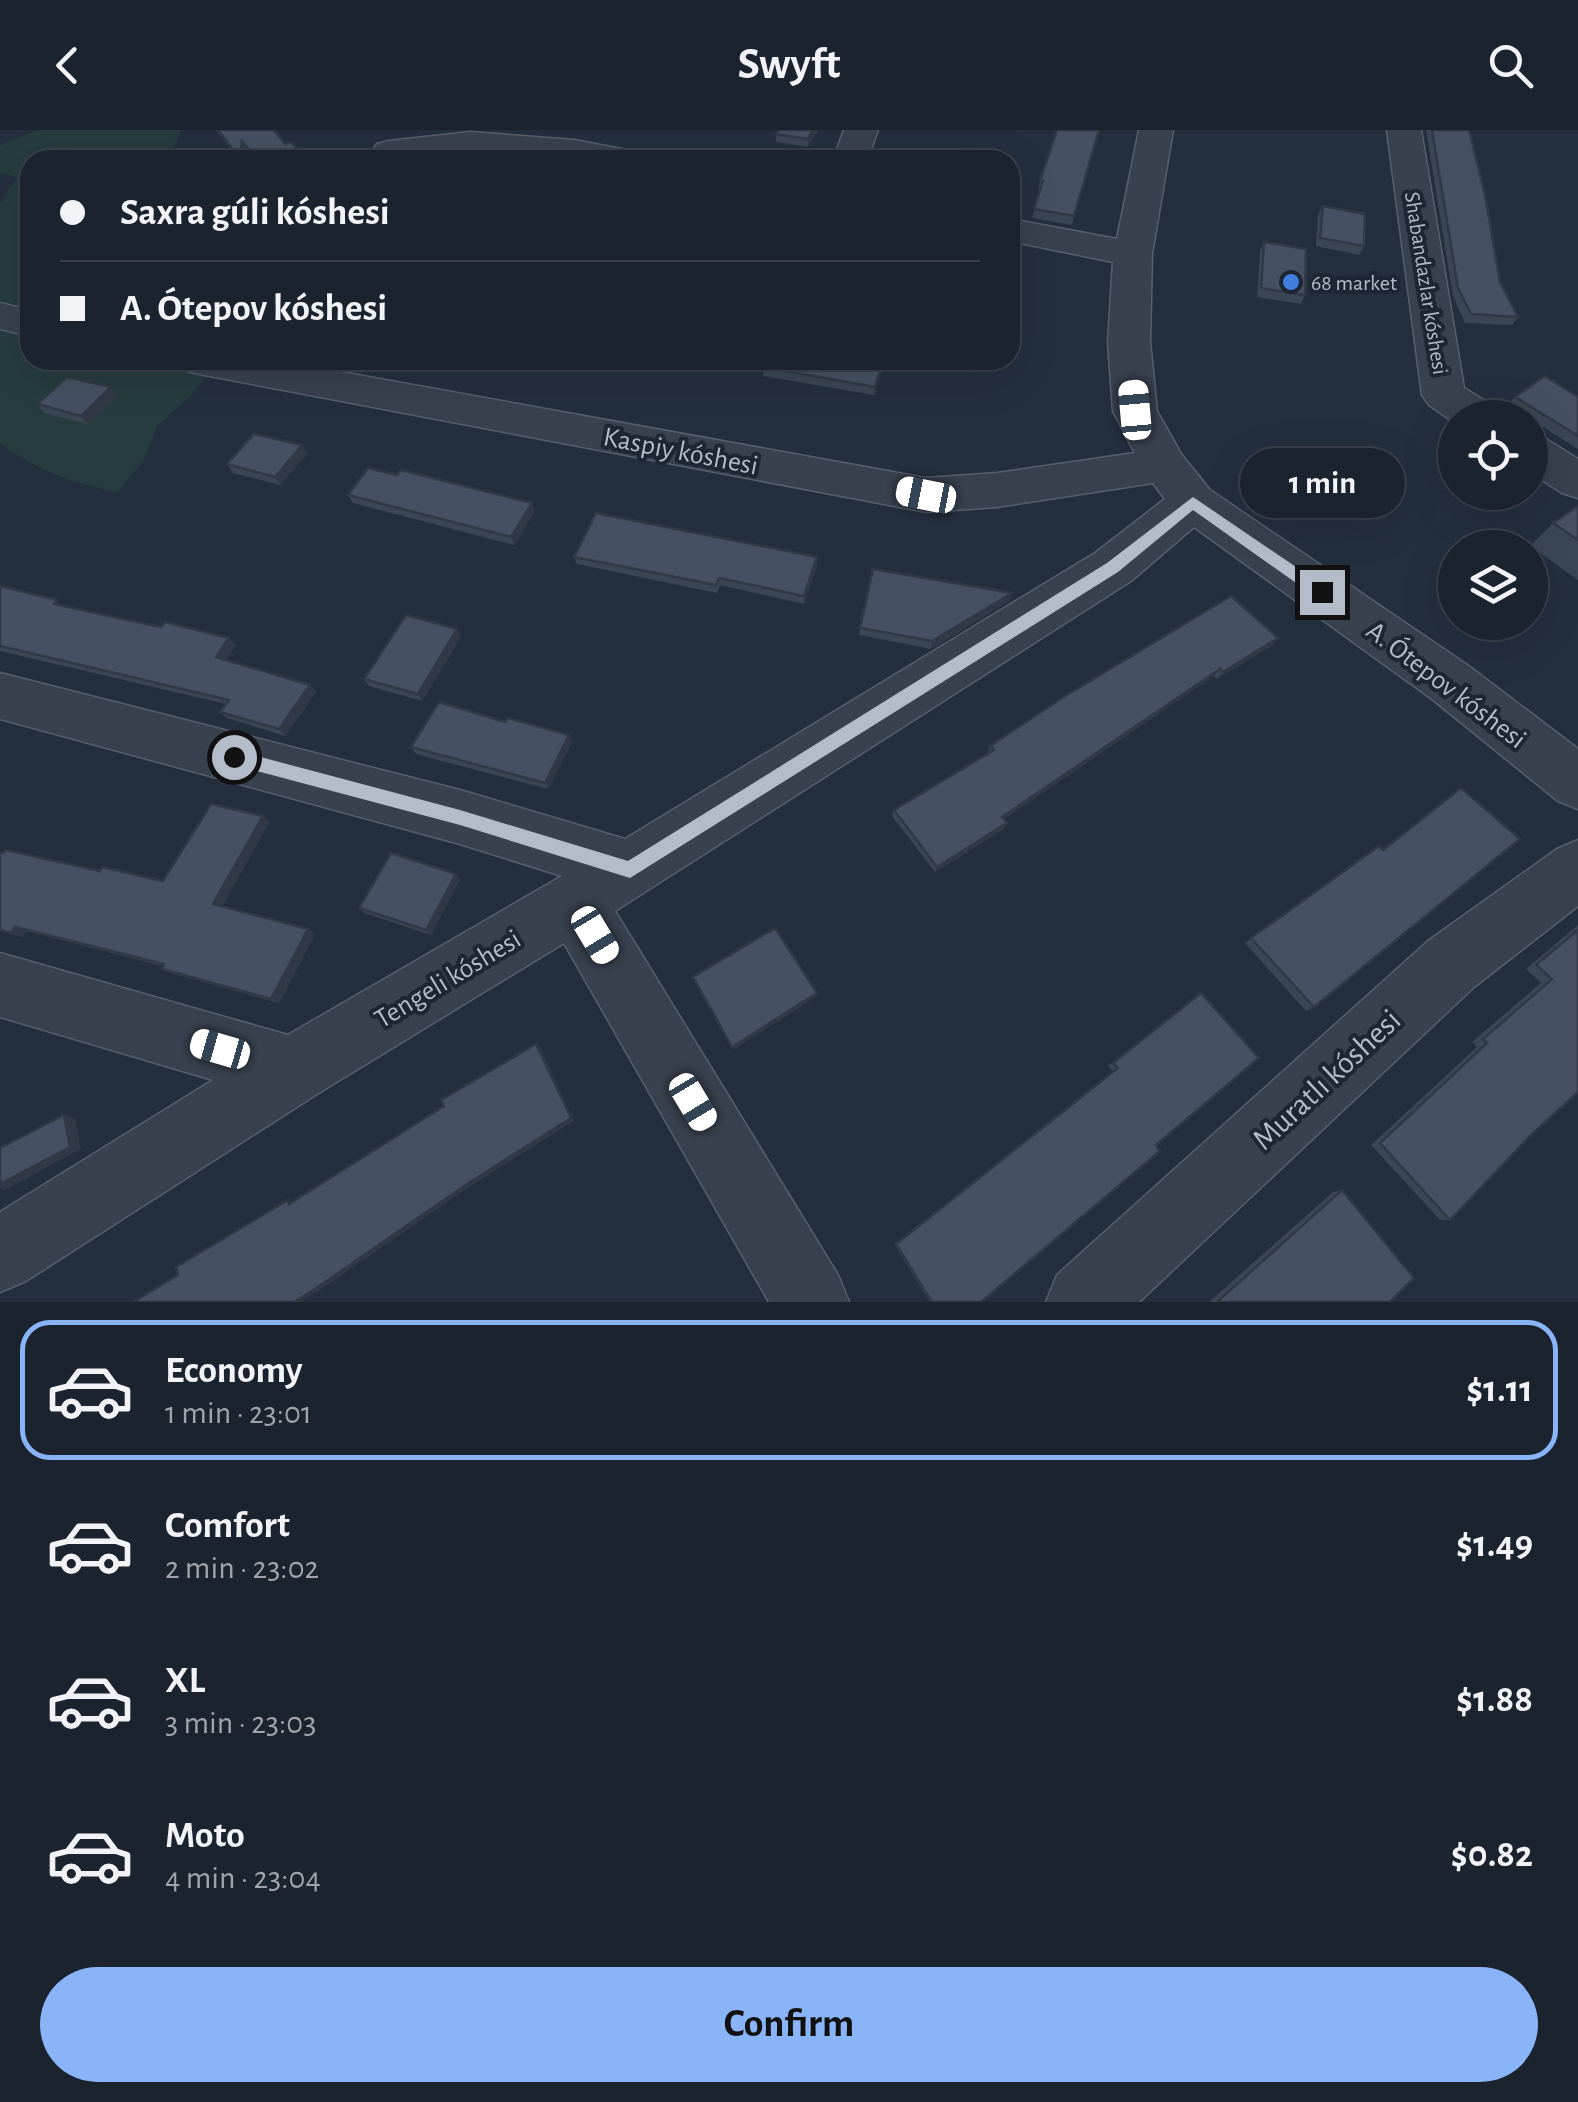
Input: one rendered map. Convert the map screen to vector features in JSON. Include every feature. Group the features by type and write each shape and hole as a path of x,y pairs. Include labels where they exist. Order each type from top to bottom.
{"street":[{"name":"A. Ótepov kóshesi","path":"1156,130 1133,254 1128,342 1135,410 1179,483 1451,683 1578,783"},
{"name":"Shabandazlar kóshesi","path":"1404,130 1444,395 1452,400"},
{"path":"398,150 470,142 581,140 606,150"},
{"path":"1020,232 1133,254"},
{"name":"Kaspiy kóshesi","path":"253,370 926,495 1179,483"},
{"path":"1548,462 1578,482"},
{"name":"Tengeli kóshesi","path":"0,1255 292,1070 602,886 1112,568 1179,483"},
{"path":"0,696 460,818 602,886 812,1302"},
{"name":"Muratlı kóshesi","path":"1084,1302 1452,964 1578,869"},
{"path":"0,984 292,1070"}],"green space":[{"path":"38,130 181,130 172,150 20,150 20,370 210,370 194,392 157,426 144,460 117,492 56,475 0,443 0,204 17,177 0,173 0,145"}],"building":[{"path":"218,130 274,130 285,144 291,142 298,150 250,150 242,141 241,150 233,150"},
{"path":"779,130 813,130 808,139 776,134"},
{"path":"1057,130 1099,130 1074,216 1034,209"},
{"path":"1432,130 1469,130 1500,282 1518,317 1471,314 1458,288"},
{"path":"1323,206 1365,214 1364,246 1320,238"},
{"path":"1264,242 1306,249 1305,295 1261,288"},
{"path":"780,370 881,370 875,387"},
{"path":"1545,376 1578,397 1578,436 1548,417 1548,400 1515,397"},
{"path":"67,377 111,387 81,416 37,404"},
{"path":"254,434 302,445 275,477 227,464"},
{"path":"368,468 397,475 401,470 532,503 511,537 348,495"},
{"path":"1578,506 1578,540 1553,523"},
{"path":"596,513 817,557 804,596 719,578 716,585 574,557"},
{"path":"873,569 1012,593 932,641 860,628"},
{"path":"0,586 57,600 54,604 161,627 165,622 229,638 216,657 310,685 279,729 220,712 229,700 0,646"},
{"path":"1231,596 1278,638 1223,672 1220,669 1002,817 1007,823 937,867 894,810 994,750 990,746 1062,698"},
{"path":"406,615 457,629 418,694 364,679"},
{"path":"439,702 505,722 508,718 569,735 545,783 411,747"},
{"path":"1461,788 1520,839 1314,1007 1251,938 1379,846 1383,850"},
{"path":"211,804 263,816 213,904 308,929 271,999 162,969 164,964 15,927 11,933 0,930 0,853 6,850 163,881"},
{"path":"391,853 456,874 426,930 359,908"},
{"path":"775,928 817,993 732,1047 693,977"},
{"path":"1578,930 1578,1092 1450,1220 1380,1143 1487,1043 1483,1039 1552,979 1536,965"},
{"path":"1201,993 1259,1058 1156,1145 1160,1151 981,1302 932,1302 896,1244 1118,1068 1113,1063"},
{"path":"536,1044 571,1118 315,1289 294,1302 133,1302 178,1275 176,1267 288,1200 289,1204 444,1106 441,1100"},
{"path":"64,1115 70,1147 0,1184 0,1148"},
{"path":"1342,1190 1414,1278 1390,1302 1217,1302"}],"place":[{"name":"68 market","path":"1291,282"}],"route":[{"path":"234,757 460,818 630,870 1112,568 1193,502 1322,592"}]}
